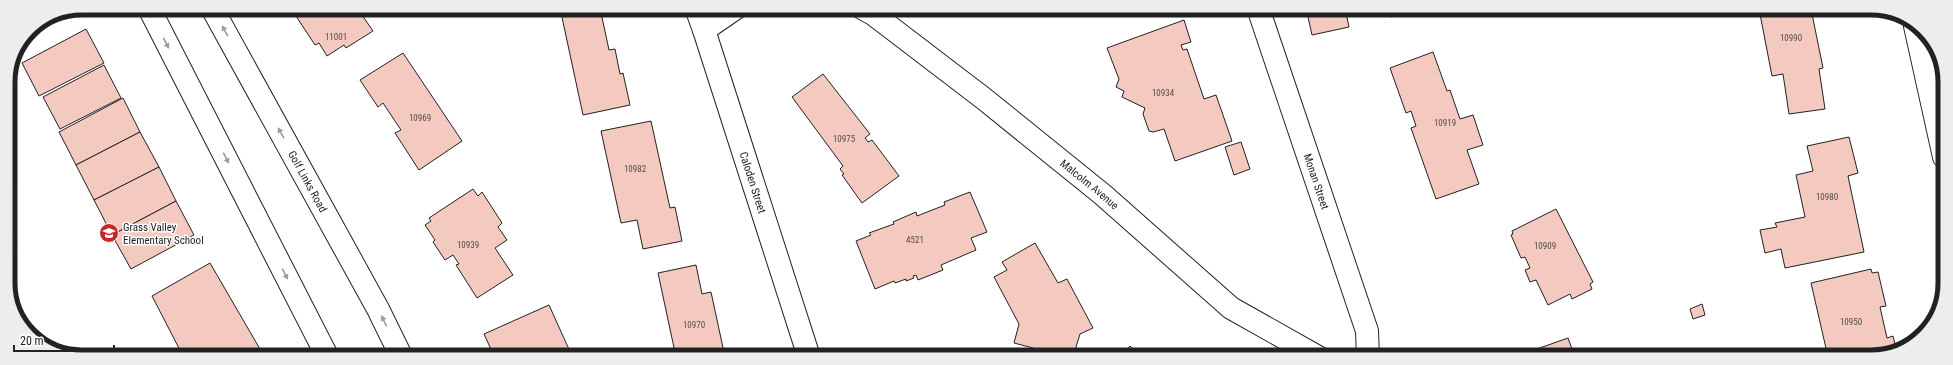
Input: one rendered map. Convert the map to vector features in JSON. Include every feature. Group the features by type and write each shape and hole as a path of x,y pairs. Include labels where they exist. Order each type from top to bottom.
{"street":[{"path":"153,15 324,350"},
{"name":"Golf Links Road","path":"216,15 378,309 398,350"},
{"name":"Caloden Street","path":"699,15 807,350"},
{"path":"704,30 726,15"},
{"name":"Malcolm Avenue","path":"874,15 977,94 1102,194 1231,308 1306,350"},
{"name":"Monan Street","path":"1260,15 1367,331 1368,350"},
{"path":"1917,34 1938,130"}],"building":[{"path":"295,15 362,15 373,31 346,48 344,45 327,56 319,43 315,45"},
{"path":"562,15 602,15 609,50 615,49 620,74 623,73 630,105 583,115"},
{"path":"1308,15 1346,15 1349,27 1312,35"},
{"path":"1760,15 1812,15 1823,68 1819,69 1825,109 1789,114 1783,74 1772,76"},
{"path":"1184,20 1191,42 1181,45 1183,50 1187,49 1204,99 1216,95 1232,141 1175,161 1164,129 1153,132 1149,131 1143,114 1145,108 1122,97 1124,91 1116,87 1119,79 1107,48"},
{"path":"86,29 104,63 39,96 22,63"},
{"path":"1433,52 1447,91 1450,90 1460,119 1473,115 1483,145 1467,150 1479,184 1436,199 1411,128 1416,126 1411,111 1406,113 1390,68"},
{"path":"403,53 462,141 419,170 395,133 401,130 383,103 378,107 360,80"},
{"path":"104,65 121,98 60,129 43,97"},
{"path":"823,74 870,134 865,138 868,142 872,140 899,176 862,203 842,175 844,174 840,169 843,166 792,97"},
{"path":"123,98 140,132 76,165 59,132"},
{"path":"651,121 670,208 675,207 682,241 643,249 637,220 621,223 601,131"},
{"path":"140,132 159,167 94,200 76,165"},
{"path":"1849,137 1858,173 1848,176 1864,252 1785,268 1781,249 1765,253 1760,230 1777,227 1775,223 1805,217 1796,175 1813,171 1807,146"},
{"path":"1241,142 1250,169 1234,175 1225,147"},
{"path":"159,167 176,201 112,235 94,200"},
{"path":"473,189 478,196 482,192 502,223 498,227 507,240 495,248 513,275 477,298 456,265 459,264 453,255 445,260 433,242 435,240 425,225 431,221 429,218"},
{"path":"970,192 987,232 971,238 976,250 941,265 943,270 918,280 916,275 913,276 914,278 906,281 906,279 895,283 894,281 875,289 856,241 871,235 869,233 894,224 893,222 916,212 917,216 945,205 944,202"},
{"path":"176,201 194,235 131,269 112,235"},
{"path":"1556,209 1593,282 1590,284 1592,289 1572,299 1570,294 1548,305 1536,280 1530,282 1525,270 1530,268 1525,257 1521,258 1511,235 1513,234 1512,231"},
{"path":"1035,243 1058,283 1067,279 1093,328 1080,334 1075,350 1032,350 1033,348 1014,343 1019,324 994,277 1007,270 1002,262"},
{"path":"210,263 261,350 180,350 152,296"},
{"path":"696,265 702,294 711,292 723,350 674,350 658,273"},
{"path":"1871,269 1872,273 1878,272 1886,306 1880,307 1887,338 1893,336 1895,346 1884,349 1871,350 1826,350 1811,283"},
{"path":"1702,304 1705,315 1693,319 1690,309"},
{"path":"549,305 569,350 491,350 484,334"},
{"path":"1568,338 1572,350 1534,350"},
{"path":"1130,346 1134,350 1126,350"}],"place":[{"name":"Grass Valley Elementary School","path":"109,233"}]}
